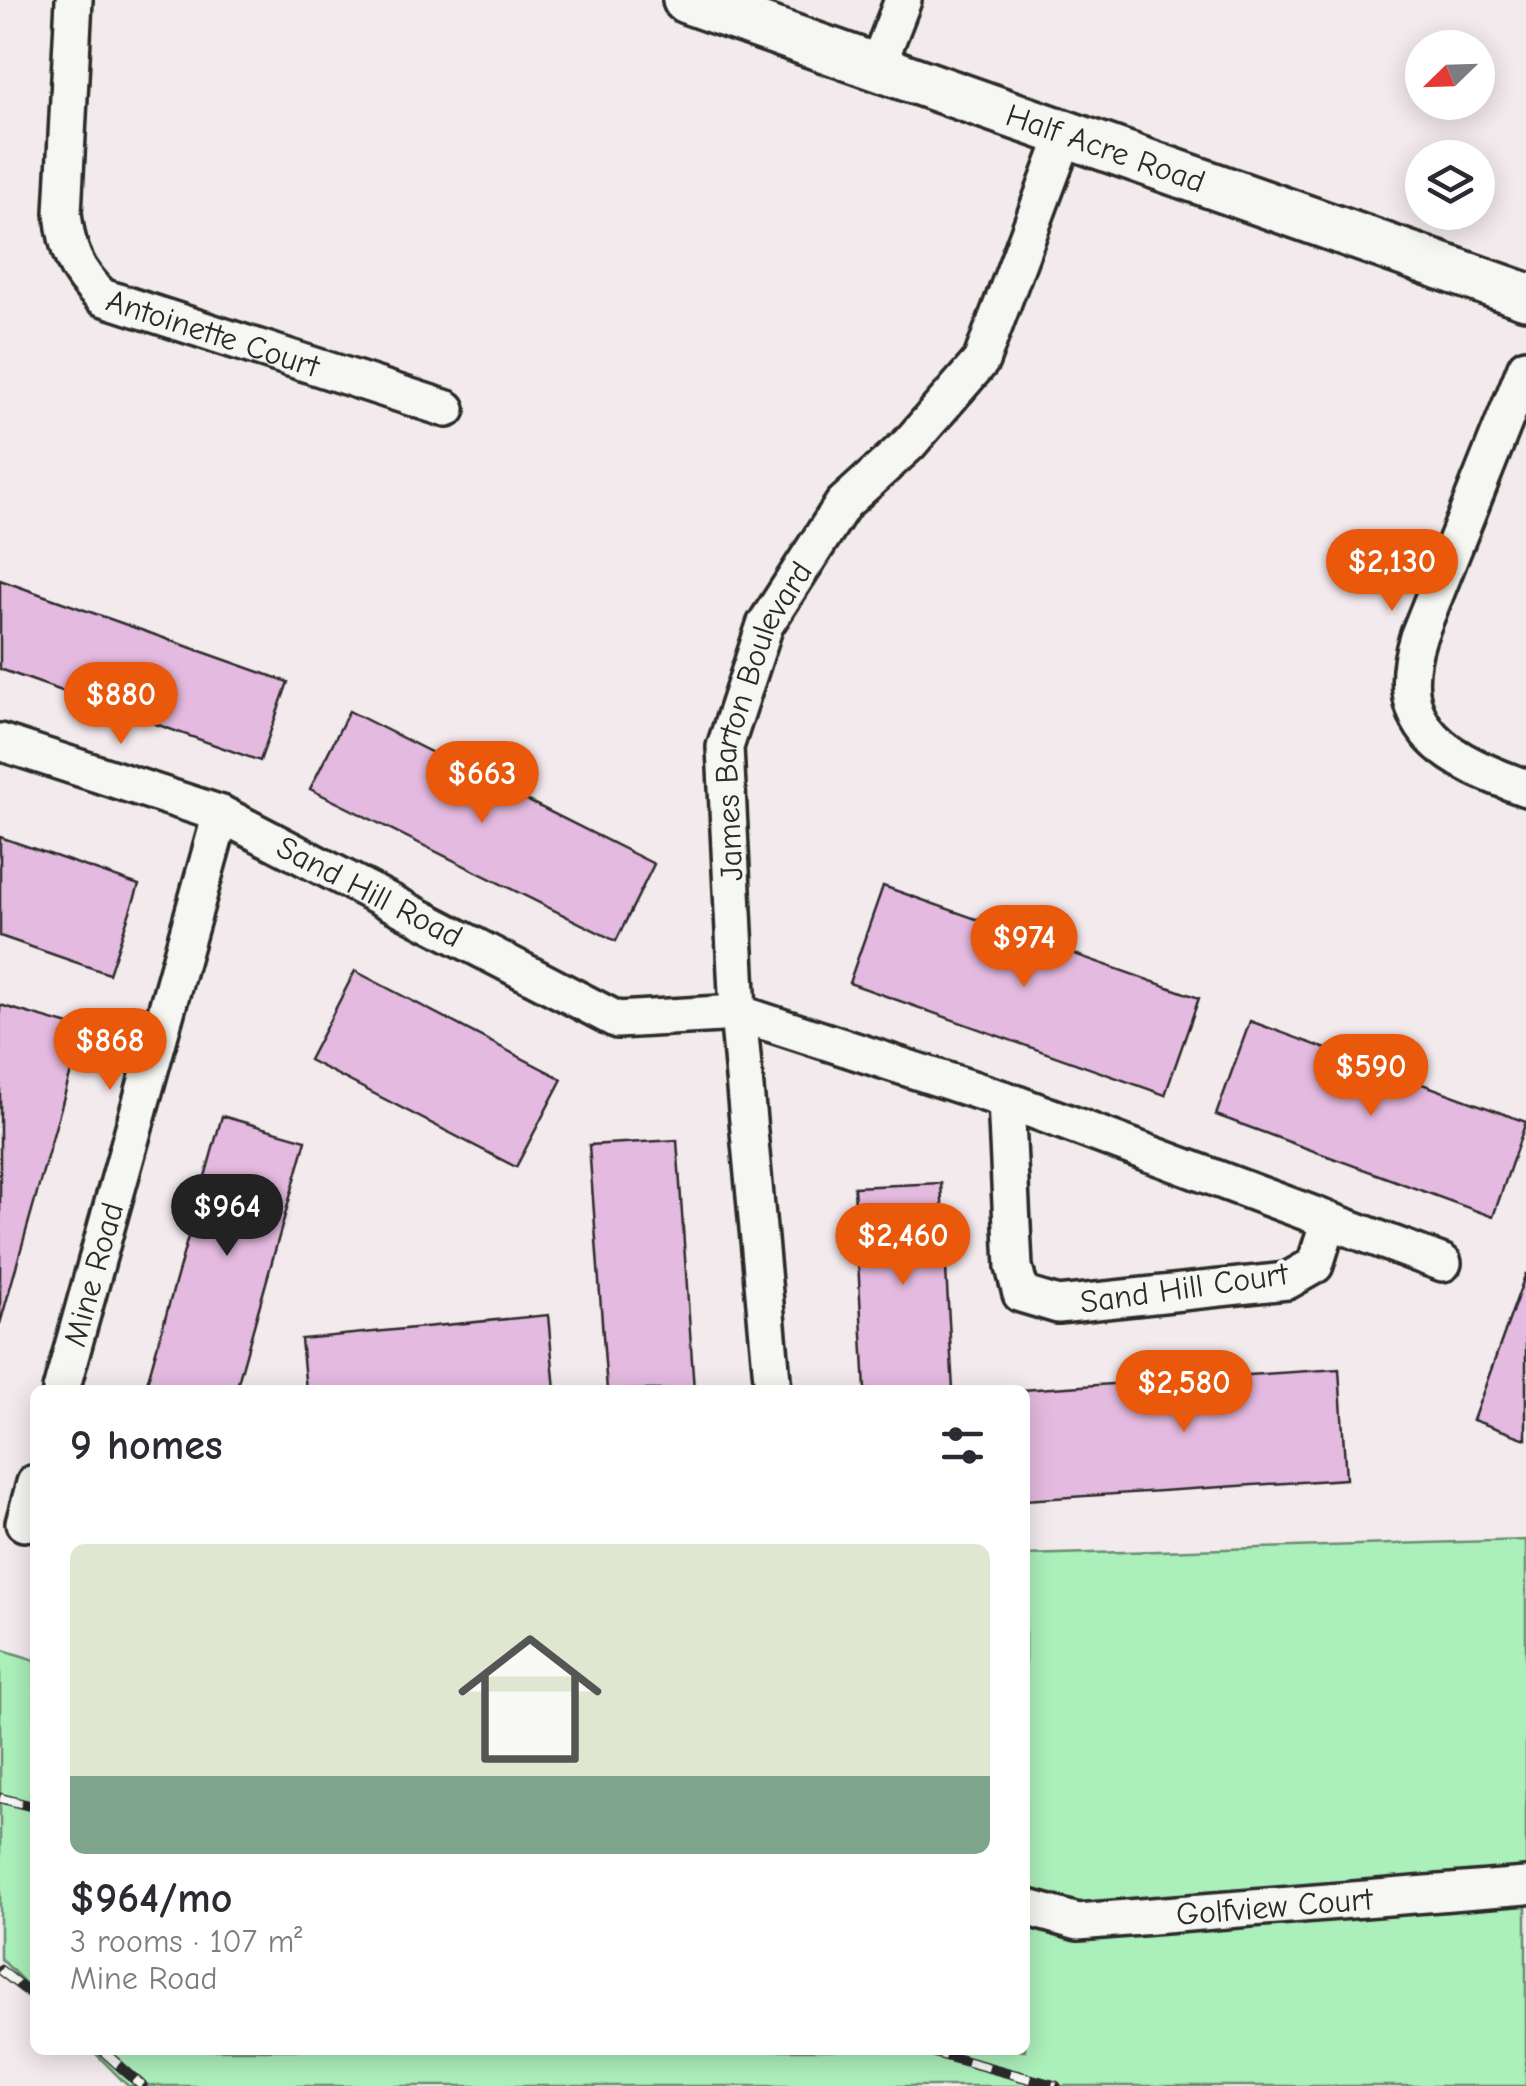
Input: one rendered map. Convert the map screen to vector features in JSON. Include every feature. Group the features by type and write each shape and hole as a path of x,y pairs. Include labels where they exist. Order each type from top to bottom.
{"street":[{"name":"Antoinette Court","path":"74,0 63,213 66,244 78,274 102,296 446,409"},
{"name":"Half Acre Road","path":"686,0 1526,296"},
{"path":"877,67 904,0"},
{"name":"James Barton Boulevard","path":"772,1385 738,1013 726,747 765,625 843,504 908,444 981,361 1065,136"},
{"path":"1526,367 1418,637 1411,684 1418,715 1446,755 1468,768 1526,788"},
{"name":"Sand Hill Road","path":"0,742 222,814 616,1020 738,1013"},
{"name":"Mine Road","path":"62,1385 222,814"},
{"name":"Sand Hill Court","path":"738,1013 1006,1100 1443,1263"},
{"name":"Sand Hill Court","path":"1006,1100 1014,1267 1022,1294 1040,1301 1058,1305 1288,1281 1315,1265 1329,1220"},
{"path":"20,1522 30,1496"},
{"name":"Golfview Court","path":"1030,1908 1078,1922 1526,1886"}],"green space":[{"path":"1526,1540 1526,2086 128,2086 97,2055 1030,2055 1030,1555"},
{"path":"0,1649 30,1658 30,1988 0,1958"}],"building":[{"path":"0,580 288,682 260,761 0,669"},
{"path":"349,711 654,864 616,941 310,789"},
{"path":"0,837 139,885 109,974 0,936"},
{"path":"883,886 1199,998 1165,1095 849,983"},
{"path":"355,971 562,1079 516,1167 309,1060"},
{"path":"0,1005 83,1029 0,1324"},
{"path":"1250,1021 1526,1122 1493,1217 1216,1115"},
{"path":"222,1116 306,1140 237,1385 146,1385"},
{"path":"677,1140 694,1385 607,1385 589,1145"},
{"path":"941,1183 953,1385 865,1385 854,1187"},
{"path":"1526,1273 1526,1439 1473,1420"},
{"path":"548,1315 555,1385 306,1385 301,1339"},
{"path":"1339,1369 1346,1479 1030,1500 1030,1389"}],"railway":[{"path":"0,1798 30,1806"},
{"path":"0,1970 30,1993"},
{"path":"108,2055 142,2086"},
{"path":"943,2055 1056,2086"}]}
